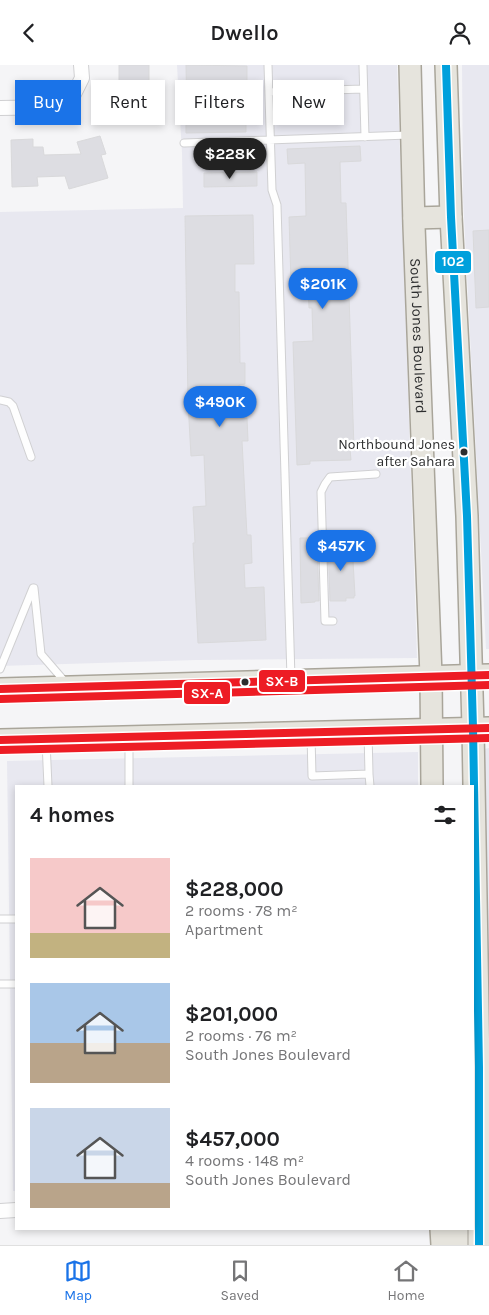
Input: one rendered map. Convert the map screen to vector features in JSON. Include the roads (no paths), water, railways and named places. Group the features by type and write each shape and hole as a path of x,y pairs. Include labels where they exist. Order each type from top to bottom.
{"main road":[{"name":"South Jones Boulevard","path":"410,65 431,676 432,785"},
{"path":"446,65 451,217 467,516 480,676 481,728 478,836 480,975 484,1067 484,1203 479,1245"},
{"path":"414,218 451,217"},
{"path":"0,689 480,676"},
{"path":"0,740 481,728"},
{"path":"441,1230 442,1245"},
{"path":"457,1230 457,1245"}],"street":[{"path":"0,108 61,107 71,99 82,79 81,65"},
{"path":"0,1211 15,1211"}],"lane":[{"path":"268,65 272,190 278,215 291,681"},
{"path":"362,65 365,137"},
{"path":"269,92 363,89"},
{"path":"184,143 412,135"},
{"path":"0,400 13,405 31,457"},
{"path":"333,621 325,621 321,491 330,477 376,474"},
{"path":"0,669 34,588 41,654 70,687"},
{"path":"368,730 370,785"},
{"path":"311,732 312,776 369,774"},
{"path":"129,737 129,785"},
{"path":"46,739 48,785"},
{"path":"0,919 15,919"},
{"path":"0,984 15,984"}],"place":[{"name":"Northbound Jones after Sahara","path":"464,452"}]}
